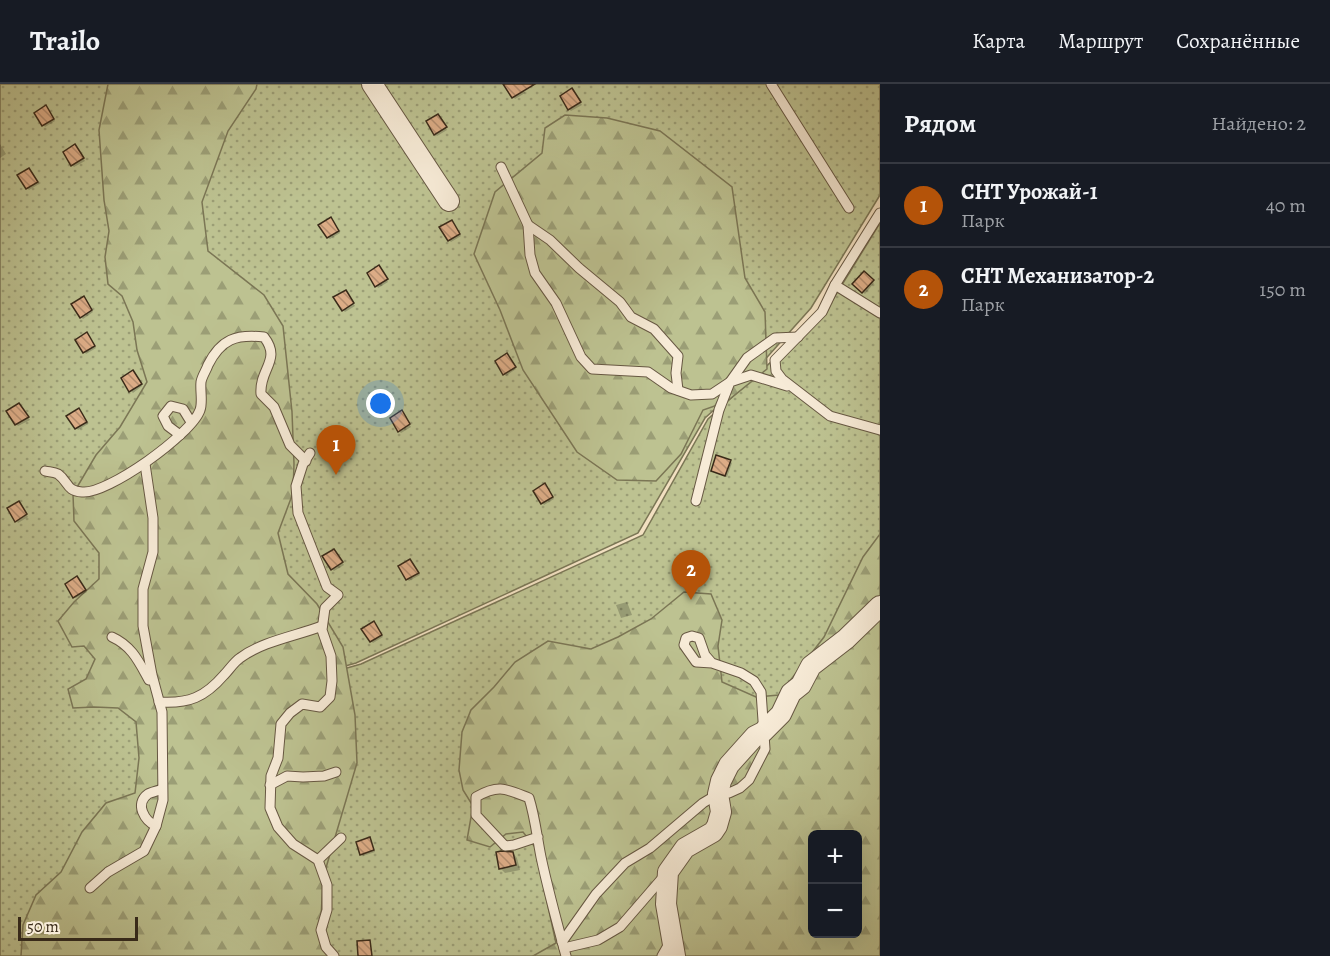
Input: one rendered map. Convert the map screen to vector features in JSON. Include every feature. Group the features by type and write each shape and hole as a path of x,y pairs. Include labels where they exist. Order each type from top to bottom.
{"street":[{"path":"372,84 449,201"},
{"path":"674,946 666,904 668,872 686,848 713,832 717,826 721,812 718,794 721,781 729,765 755,736 765,730 781,714 791,693 801,685 811,666 846,639 880,606"}],"lane":[{"path":"771,84 849,208"},
{"path":"501,167 528,225 530,255 535,273 556,303 581,357 592,369 648,372 671,388 691,395 712,394 730,382 751,375 795,389"},
{"path":"880,213 835,285 822,312 775,360 776,371 782,379 830,416 880,430"},
{"path":"528,225 550,240 620,302 631,317 654,329 678,356 676,373 678,390"},
{"path":"835,285 880,313"},
{"path":"45,471 57,473 70,489 84,493 103,486 145,464 180,435 200,410 201,380 215,351 230,339 248,336 264,337 270,345 272,355 260,382 261,394 274,407 290,445 308,457 296,486 298,513 327,586 338,595 325,608 322,626 331,656 330,697 320,707 302,704 281,724 278,758 271,776 270,808 278,827 293,844 318,860 327,885 327,910 321,930 326,947 334,956"},
{"path":"696,501 719,410 730,382 747,358 775,338 798,337"},
{"path":"180,435 168,426 163,416 171,406 183,409 191,422"},
{"path":"90,888 108,872 144,851 156,826 163,800 162,712 143,626 143,589 153,552 153,518 145,464"},
{"path":"159,702 180,704 203,694 223,677 239,658 264,645 322,626"},
{"path":"111,637 121,641 135,654 156,690"},
{"path":"712,663 741,673 754,681 761,692 765,730"},
{"path":"270,784 287,776 324,776 336,772"},
{"path":"538,837 505,846 476,815 476,797 491,789 505,788 529,798 564,948"},
{"path":"156,826 149,823 142,812 142,801 148,794 162,789"},
{"path":"564,948 596,894 625,863 650,848 703,803 718,794"},
{"path":"318,860 341,838"},
{"path":"564,948 598,940 620,927 668,872"},
{"path":"662,956 674,946"}],"green space":[{"path":"0,84 880,84 880,195 811,308 743,384 705,418 638,533 356,663 284,683 183,956 0,956"},
{"path":"108,84 257,84 228,131 202,202 208,251 264,295 283,326 292,412 294,464 293,493 278,533 288,574 317,604 343,647 355,715 357,763 323,878 321,919 332,956 21,956 23,925 36,895 61,872 82,832 106,803 135,793 139,758 136,722 118,708 73,708 68,689 86,679 95,659 84,646 72,647 58,621 74,602 99,579 99,553 74,521 73,494 96,455 120,427 147,382 137,350 133,322 122,296 108,284 105,257 109,231 104,200 99,130"},
{"path":"565,115 607,118 660,131 732,187 745,278 765,312 767,369 726,402 703,410 681,454 656,481 617,480 577,452 523,370 500,310 474,254 495,192 542,153 545,128"},
{"path":"880,223 880,956 188,956 287,685 361,664 643,535 708,419 824,314"},
{"path":"880,534 880,956 533,956 556,943 535,847 523,832 506,834 490,847 467,840 473,806 463,790 459,770 462,732 471,710 515,662 548,641 591,649 651,619 684,592 711,594 722,620 718,646 722,682 756,697 779,695 824,637 863,557"}],"building":[{"path":"503,84 535,84 512,98"},
{"path":"572,88 581,102 568,110 560,96"},
{"path":"46,105 54,119 42,126 34,113"},
{"path":"438,114 447,127 434,135 426,121"},
{"path":"75,144 84,158 71,166 63,152"},
{"path":"29,168 38,182 26,189 17,175"},
{"path":"331,217 339,231 327,238 318,225"},
{"path":"452,220 460,234 448,241 439,227"},
{"path":"379,265 388,279 375,287 367,273"},
{"path":"864,271 874,280 862,293 852,284"},
{"path":"346,290 354,303 342,311 333,297"},
{"path":"84,296 92,310 80,318 71,304"},
{"path":"87,332 95,346 83,353 75,340"},
{"path":"507,353 516,367 503,375 495,361"},
{"path":"133,370 142,384 129,392 121,378"},
{"path":"19,403 29,417 15,425 6,411"},
{"path":"79,408 87,422 75,429 66,416"},
{"path":"402,410 410,424 398,432 390,418"},
{"path":"716,455 731,460 725,476 711,471"},
{"path":"545,483 553,497 541,504 533,491"},
{"path":"19,501 27,514 15,522 7,508"},
{"path":"334,549 343,562 331,570 322,556"},
{"path":"410,559 419,573 406,580 398,566"},
{"path":"77,576 86,590 73,598 65,584"},
{"path":"374,621 382,635 370,642 361,629"},
{"path":"370,837 374,850 360,855 356,842"},
{"path":"496,852 513,852 516,865 499,869"},
{"path":"370,940 372,956 358,956 357,941"}],"place":[{"name":"СНТ Урожай-1","path":"336,475"},
{"name":"СНТ Механизатор-2","path":"691,600"}]}
